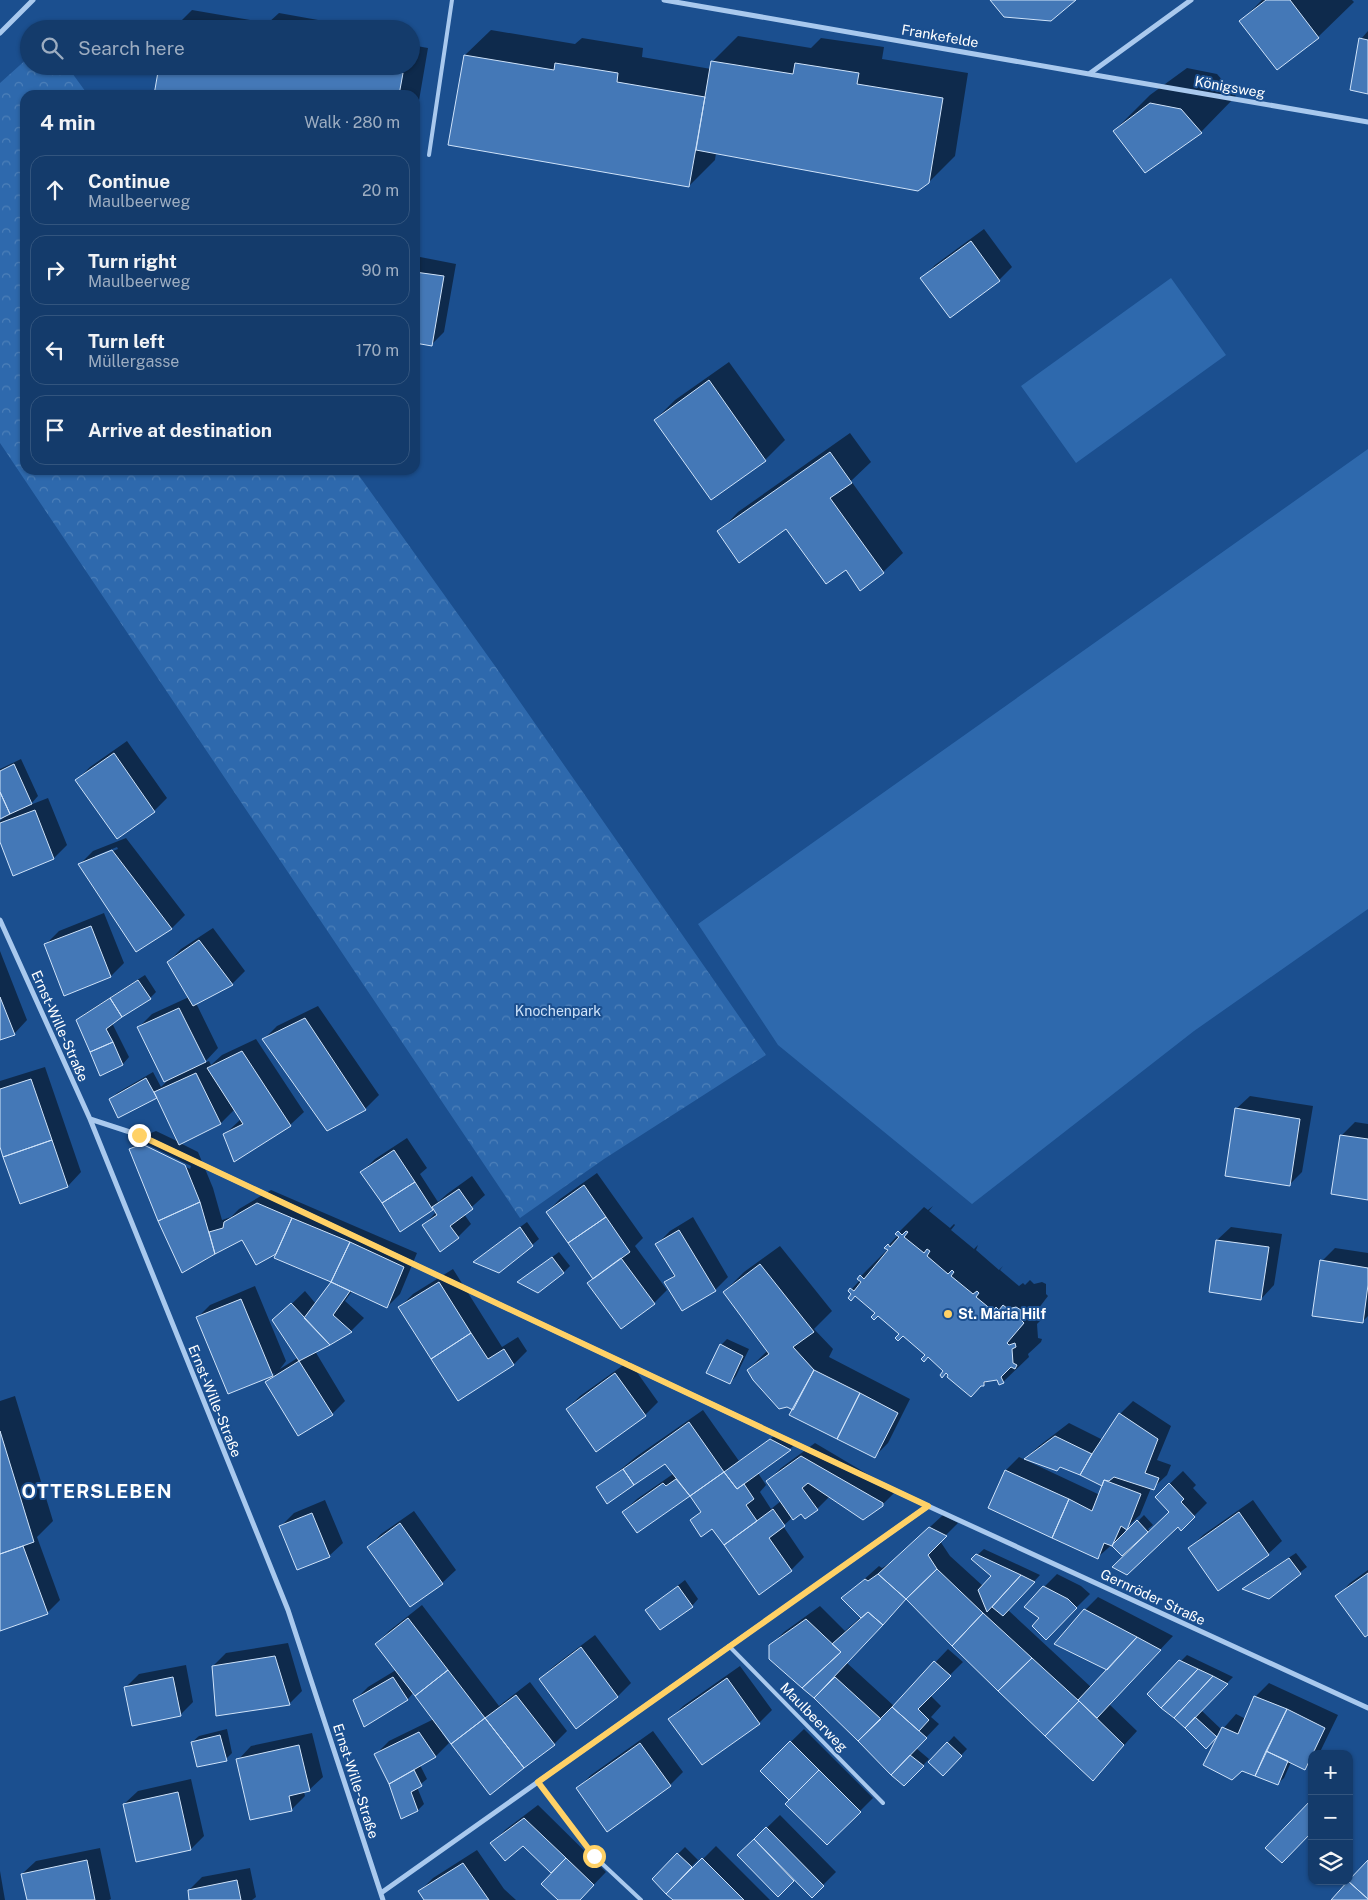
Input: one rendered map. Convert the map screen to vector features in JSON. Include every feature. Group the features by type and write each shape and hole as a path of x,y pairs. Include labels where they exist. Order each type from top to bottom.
{"street":[{"path":"0,33 33,0"},
{"name":"Frankefelde","path":"664,0 1089,74"},
{"path":"1089,74 1191,0"},
{"name":"Königsweg","path":"1089,74 1368,122"},
{"name":"Ernst-Wille-Straße","path":"0,920 90,1119 288,1610 382,1900"},
{"name":"Gernröder Straße","path":"90,1119 139,1135 928,1506 1368,1708"},
{"path":"381,1893 928,1506"}],"lane":[{"path":"429,154 452,0"},
{"name":"Maulbeerweg","path":"729,1646 883,1803"},
{"path":"538,1782 594,1856 641,1900"}],"green space":[{"name":"Knochenpark","path":"20,65 20,75 74,75 84,90 20,90 20,473 0,443 0,83"},
{"path":"1171,278 1226,355 1076,463 1021,386"},
{"path":"1368,449 1368,909 1194,1031 972,1204 778,1045 698,924"},
{"name":"Knochenpark","path":"21,475 359,475 495,666 766,1055 604,1159 520,1218"}],"building":[{"path":"990,0 1076,0 1051,21 1004,17"},
{"path":"1266,0 1290,0 1319,38 1277,70 1239,21"},
{"path":"1359,38 1368,40 1368,94 1350,90"},
{"path":"464,55 554,70 555,63 618,73 617,82 705,97 689,187 448,145"},
{"path":"711,61 793,74 795,63 859,73 857,84 943,98 929,183 918,191 696,150"},
{"path":"157,75 403,75 400,90 155,90"},
{"path":"1150,103 1181,109 1202,133 1145,173 1113,131"},
{"path":"971,241 1000,281 950,318 920,278"},
{"path":"420,273 444,276 432,346 420,344"},
{"path":"709,380 766,461 711,500 654,420"},
{"path":"830,452 852,483 830,498 884,573 860,591 846,570 826,584 786,529 739,563 717,531"},
{"path":"114,753 155,812 117,839 75,780"},
{"path":"14,764 32,804 10,814 0,792 0,771"},
{"path":"0,792 10,814 0,819"},
{"path":"35,810 54,859 13,876 0,842 0,823"},
{"path":"112,850 172,929 136,952 78,864"},
{"path":"91,926 111,977 64,996 44,944"},
{"path":"199,940 233,985 193,1006 167,962"},
{"path":"138,980 151,999 122,1017 110,998"},
{"path":"0,997 15,1035 0,1040"},
{"path":"110,998 122,1017 106,1029 113,1042 90,1052 76,1020"},
{"path":"179,1008 206,1062 164,1082 137,1027"},
{"path":"305,1018 366,1110 327,1131 262,1039"},
{"path":"113,1042 123,1065 100,1076 90,1052"},
{"path":"242,1051 291,1126 234,1162 223,1134 243,1124 207,1068"},
{"path":"196,1073 221,1124 179,1145 154,1092"},
{"path":"146,1078 157,1098 118,1118 109,1099"},
{"path":"31,1079 52,1140 3,1157 0,1147 0,1089"},
{"path":"1235,1108 1300,1119 1290,1186 1225,1176"},
{"path":"1340,1135 1368,1139 1368,1200 1331,1194"},
{"path":"52,1140 68,1187 20,1204 3,1157"},
{"path":"142,1144 185,1165 200,1202 158,1221 129,1149"},
{"path":"394,1150 415,1182 382,1203 360,1172"},
{"path":"415,1182 433,1210 400,1232 382,1203"},
{"path":"584,1185 606,1217 568,1243 546,1212"},
{"path":"459,1189 473,1209 450,1226 459,1238 440,1252 422,1225 437,1215 432,1207"},
{"path":"200,1202 215,1254 182,1273 158,1221"},
{"path":"257,1203 292,1218 276,1254 256,1265 242,1240 215,1254 209,1232 223,1228 224,1222"},
{"path":"606,1217 630,1252 593,1279 568,1243"},
{"path":"292,1218 350,1242 331,1282 274,1258"},
{"path":"520,1227 533,1246 499,1273 473,1262"},
{"path":"679,1230 716,1291 682,1311 664,1282 675,1276 655,1244"},
{"name":"St. Maria Hilf","path":"898,1231 902,1235 906,1231 908,1232 904,1237 924,1253 927,1249 930,1251 927,1256 948,1274 952,1270 954,1272 951,1276 973,1294 977,1291 979,1293 976,1297 993,1311 996,1307 999,1310 1003,1305 1008,1309 1016,1307 1021,1310 1021,1320 1024,1323 1007,1343 1009,1345 1015,1343 1016,1347 1012,1349 1013,1363 1017,1365 1015,1369 1011,1367 1001,1377 1004,1383 999,1385 997,1380 984,1382 984,1386 981,1386 971,1397 947,1377 946,1373 942,1378 940,1375 943,1371 928,1357 924,1362 921,1359 925,1355 903,1336 898,1341 895,1338 899,1334 878,1316 874,1320 871,1317 875,1313 855,1296 851,1301 848,1298 851,1294 848,1291 850,1288 854,1291 861,1282 857,1279 860,1275 864,1279 888,1250 884,1248 888,1244 890,1247 899,1237 895,1234"},
{"path":"1216,1240 1269,1247 1261,1300 1209,1292"},
{"path":"350,1242 404,1267 387,1308 331,1282"},
{"path":"552,1257 564,1273 538,1293 517,1282"},
{"path":"621,1258 655,1304 621,1329 587,1283"},
{"path":"1320,1260 1368,1268 1368,1285 1363,1323 1312,1316"},
{"path":"760,1264 814,1332 793,1347 814,1370 793,1410 787,1407 779,1409 753,1380 747,1370 769,1354 723,1292"},
{"path":"331,1282 350,1291 333,1315 352,1332 330,1345 304,1318"},
{"path":"439,1282 471,1333 431,1359 398,1307"},
{"path":"241,1299 273,1376 228,1394 196,1317"},
{"path":"291,1303 330,1345 299,1361 272,1320"},
{"path":"471,1333 488,1359 504,1349 514,1365 458,1401 431,1359"},
{"path":"720,1344 743,1356 730,1384 706,1373"},
{"path":"299,1361 333,1415 298,1436 265,1382"},
{"path":"814,1370 860,1393 837,1439 789,1415"},
{"path":"615,1373 646,1416 596,1452 566,1409"},
{"path":"860,1393 898,1413 875,1458 837,1439"},
{"path":"1119,1413 1158,1439 1145,1473 1159,1478 1154,1490 1114,1477 1109,1481 1104,1480 1102,1486 1080,1475"},
{"path":"689,1422 724,1472 690,1496 665,1464 634,1485 623,1469"},
{"path":"0,1431 34,1542 0,1554"},
{"path":"1055,1436 1092,1454 1080,1475 1060,1467 1057,1471 1024,1459"},
{"path":"770,1439 791,1450 737,1489 724,1472"},
{"path":"801,1456 883,1503 883,1506 863,1520 808,1483 802,1488 818,1510 805,1519 801,1514 793,1520 766,1481"},
{"path":"623,1469 634,1485 607,1504 596,1487"},
{"path":"1005,1470 1069,1499 1052,1538 988,1508"},
{"path":"724,1472 737,1489 744,1484 754,1499 746,1505 757,1521 724,1545 712,1529 701,1537 690,1520 701,1512 690,1496"},
{"path":"676,1479 690,1496 637,1533 622,1512 663,1483 666,1486"},
{"path":"1104,1480 1141,1494 1127,1530 1121,1526 1112,1546 1104,1543 1098,1559 1052,1538 1069,1499 1092,1511"},
{"path":"1169,1483 1184,1499 1181,1502 1195,1517 1181,1531 1178,1527 1127,1575 1112,1567 1169,1512 1155,1497"},
{"path":"773,1509 785,1526 769,1538 792,1571 759,1595 724,1545"},
{"path":"1239,1512 1269,1555 1218,1591 1188,1548"},
{"path":"312,1513 330,1557 297,1570 279,1526"},
{"path":"1137,1520 1148,1532 1122,1556 1112,1546"},
{"path":"400,1523 443,1584 410,1607 367,1547"},
{"path":"929,1527 947,1536 928,1555 937,1569 906,1599 878,1574"},
{"path":"23,1546 48,1614 0,1631 0,1554"},
{"path":"976,1554 1021,1575 987,1612 978,1590 991,1576 971,1559"},
{"path":"1289,1558 1301,1574 1269,1599 1242,1589"},
{"path":"937,1569 983,1613 952,1646 906,1599"},
{"path":"1368,1573 1368,1635 1365,1637 1335,1596"},
{"path":"878,1574 906,1599 883,1625 868,1612 861,1618 841,1598 865,1579 868,1581"},
{"path":"1021,1575 1035,1582 1003,1616 992,1607"},
{"path":"678,1586 693,1607 660,1630 645,1610"},
{"path":"1043,1586 1068,1599 1077,1608 1046,1640 1032,1626 1039,1618 1024,1607"},
{"path":"1084,1609 1137,1637 1107,1670 1054,1644"},
{"path":"868,1612 883,1625 814,1698 802,1688 841,1652 832,1644"},
{"path":"983,1613 1032,1658 998,1691 952,1646"},
{"path":"408,1618 448,1670 415,1696 375,1644"},
{"path":"806,1619 841,1652 802,1688 769,1659 769,1645"},
{"path":"1137,1637 1161,1650 1097,1718 1078,1700"},
{"path":"581,1647 618,1697 576,1729 539,1679"},
{"path":"275,1656 290,1705 216,1716 212,1666"},
{"path":"1032,1658 1079,1701 1045,1736 998,1691"},
{"path":"1179,1660 1198,1669 1161,1708 1147,1694"},
{"path":"934,1661 951,1676 918,1709 929,1720 919,1731 892,1707"},
{"path":"1198,1669 1213,1676 1174,1718 1161,1708"},
{"path":"448,1670 485,1718 451,1744 415,1696"},
{"path":"1213,1676 1228,1684 1185,1728 1174,1718"},
{"path":"173,1677 181,1716 132,1726 124,1687"},
{"path":"393,1677 408,1700 364,1727 353,1700"},
{"path":"835,1677 881,1719 858,1741 814,1698"},
{"path":"727,1678 760,1724 702,1765 668,1719"},
{"path":"516,1695 555,1745 524,1768 485,1718"},
{"path":"1254,1696 1287,1709 1255,1776 1242,1771 1232,1780 1203,1765 1222,1727 1238,1734"},
{"path":"1079,1701 1124,1745 1093,1781 1045,1736"},
{"path":"892,1707 927,1738 891,1775 858,1741"},
{"path":"1287,1709 1325,1728 1315,1750 1308,1750 1308,1764 1305,1770 1266,1751"},
{"path":"1195,1717 1217,1737 1206,1749 1185,1728"},
{"path":"485,1718 524,1768 490,1795 451,1744"},
{"path":"419,1732 436,1757 389,1784 374,1754"},
{"path":"220,1735 227,1761 197,1767 191,1742"},
{"path":"790,1741 819,1770 789,1800 760,1771"},
{"path":"947,1742 962,1756 943,1776 928,1762"},
{"path":"640,1743 671,1786 607,1832 576,1788"},
{"path":"299,1745 310,1791 289,1796 292,1811 250,1820 236,1759"},
{"path":"1266,1751 1288,1761 1278,1785 1255,1776"},
{"path":"910,1755 924,1766 904,1786 891,1775"},
{"path":"414,1770 422,1786 411,1792 418,1811 401,1819 389,1784"},
{"path":"819,1770 861,1812 827,1845 785,1804"},
{"path":"178,1792 191,1850 136,1862 123,1804"},
{"path":"1308,1803 1308,1836 1282,1863 1265,1848"},
{"path":"524,1818 566,1858 551,1873 523,1846 505,1861 490,1843"},
{"path":"766,1827 824,1886 812,1898 754,1839"},
{"path":"754,1839 794,1881 778,1897 737,1855"},
{"path":"677,1853 692,1867 666,1894 652,1879"},
{"path":"566,1858 594,1885 580,1900 558,1900 541,1884"},
{"path":"702,1858 744,1900 673,1900 666,1894"},
{"path":"87,1860 95,1900 27,1900 21,1874"},
{"path":"1368,1860 1368,1899 1352,1885 1353,1876"},
{"path":"463,1863 489,1900 424,1900 418,1891"},
{"path":"237,1880 241,1900 189,1900 188,1890"},
{"path":"1344,1885 1352,1885 1368,1899 1368,1900 1331,1900"}],"place":[{"name":"St. Maria Hilf","path":"948,1314"}],"district":[{"name":"OTTERSLEBEN","path":"97,1491"}],"route":[{"path":"139,1135 928,1506 538,1782 594,1856"}]}
